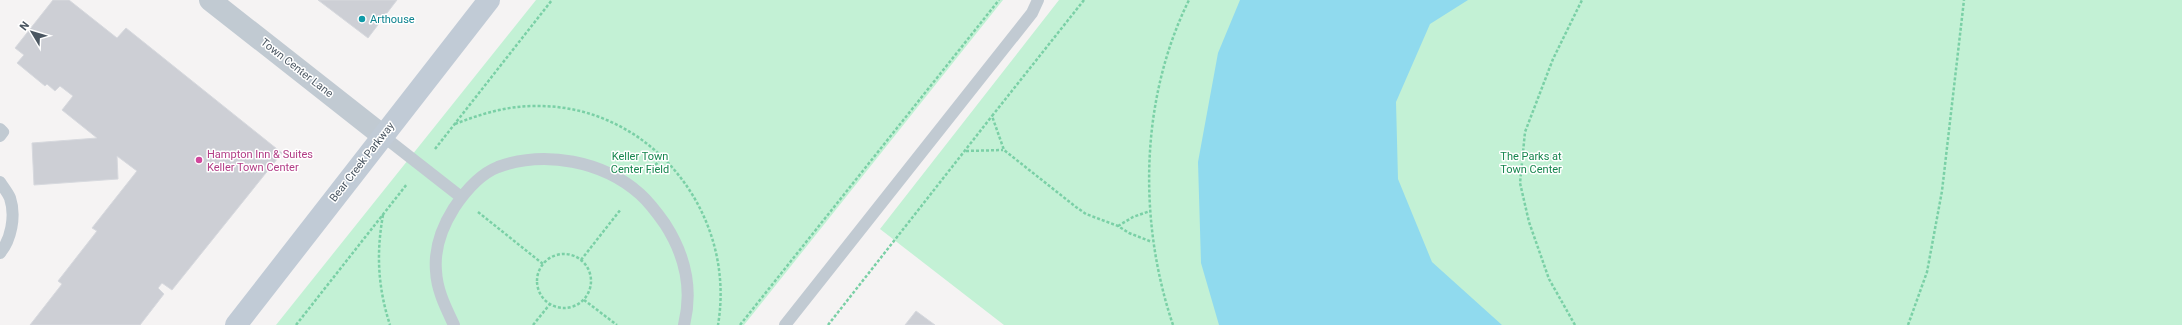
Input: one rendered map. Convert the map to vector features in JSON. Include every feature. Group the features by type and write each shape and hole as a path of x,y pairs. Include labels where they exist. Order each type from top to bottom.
{"main road":[{"name":"Bear Creek Parkway","path":"236,325 490,0"}],"street":[{"name":"Town Center Lane","path":"210,0 383,136"}],"lane":[{"path":"785,325 1032,13 1038,0"},
{"path":"0,129 3,132 0,136"},
{"path":"383,136 461,198"},
{"path":"454,325 441,299 436,271 438,242 447,220 461,198 478,180 497,168 529,160 543,159 573,161 619,179 640,193 655,210 681,253 688,288 687,313 684,325"},
{"path":"0,182 10,198 12,220 6,245 0,253"}],"path":[{"path":"740,325 999,0"},
{"path":"828,325 1084,0"},
{"path":"1173,325 1152,242 1150,211 1150,140 1159,89 1176,26 1189,0"},
{"path":"1575,325 1549,279 1529,222 1520,183 1525,132 1553,59 1582,0"},
{"path":"1908,325 1927,272 1942,191 1964,0"},
{"path":"992,116 1004,150 1086,214 1118,226 1129,233 1152,242"},
{"path":"966,151 1004,150"},
{"path":"461,198 543,264"},
{"path":"1118,226 1133,217 1150,211"},
{"path":"383,214 378,242 378,272 382,300 390,325"},
{"path":"566,254 581,260 590,275 589,292 584,300 571,307 556,307 550,304 540,293 538,286 537,278 543,264 549,259 566,254"},
{"path":"584,300 617,325"},
{"path":"533,325 550,304"}],"green space":[{"name":"Keller Town Center Field","path":"536,0 1003,0 744,325 276,325"},
{"name":"The Parks at Town Center","path":"1059,0 2182,0 2182,325 1004,325 880,229"}],"water":[{"path":"1240,0 1468,0 1430,24 1396,102 1398,179 1432,262 1502,325 1219,325 1201,263 1198,162 1218,53"}],"building":[{"name":"Hampton Inn & Suites Keller Town Center","path":"53,0 69,0 117,38 126,28 282,153 172,290 162,283 158,288 164,294 140,325 30,325 62,284 58,281 97,231 92,228 137,171 117,156 118,179 34,185 32,143 97,138 62,110 73,96 60,86 55,91 47,84 45,86 17,63 24,55 15,48"},
{"name":"Arthouse","path":"318,0 397,0 368,38"},
{"path":"916,311 935,325 905,325"}],"place":[{"name":"Arthouse","path":"362,19"},
{"name":"Hampton Inn & Suites Keller Town Center","path":"199,160"}]}
